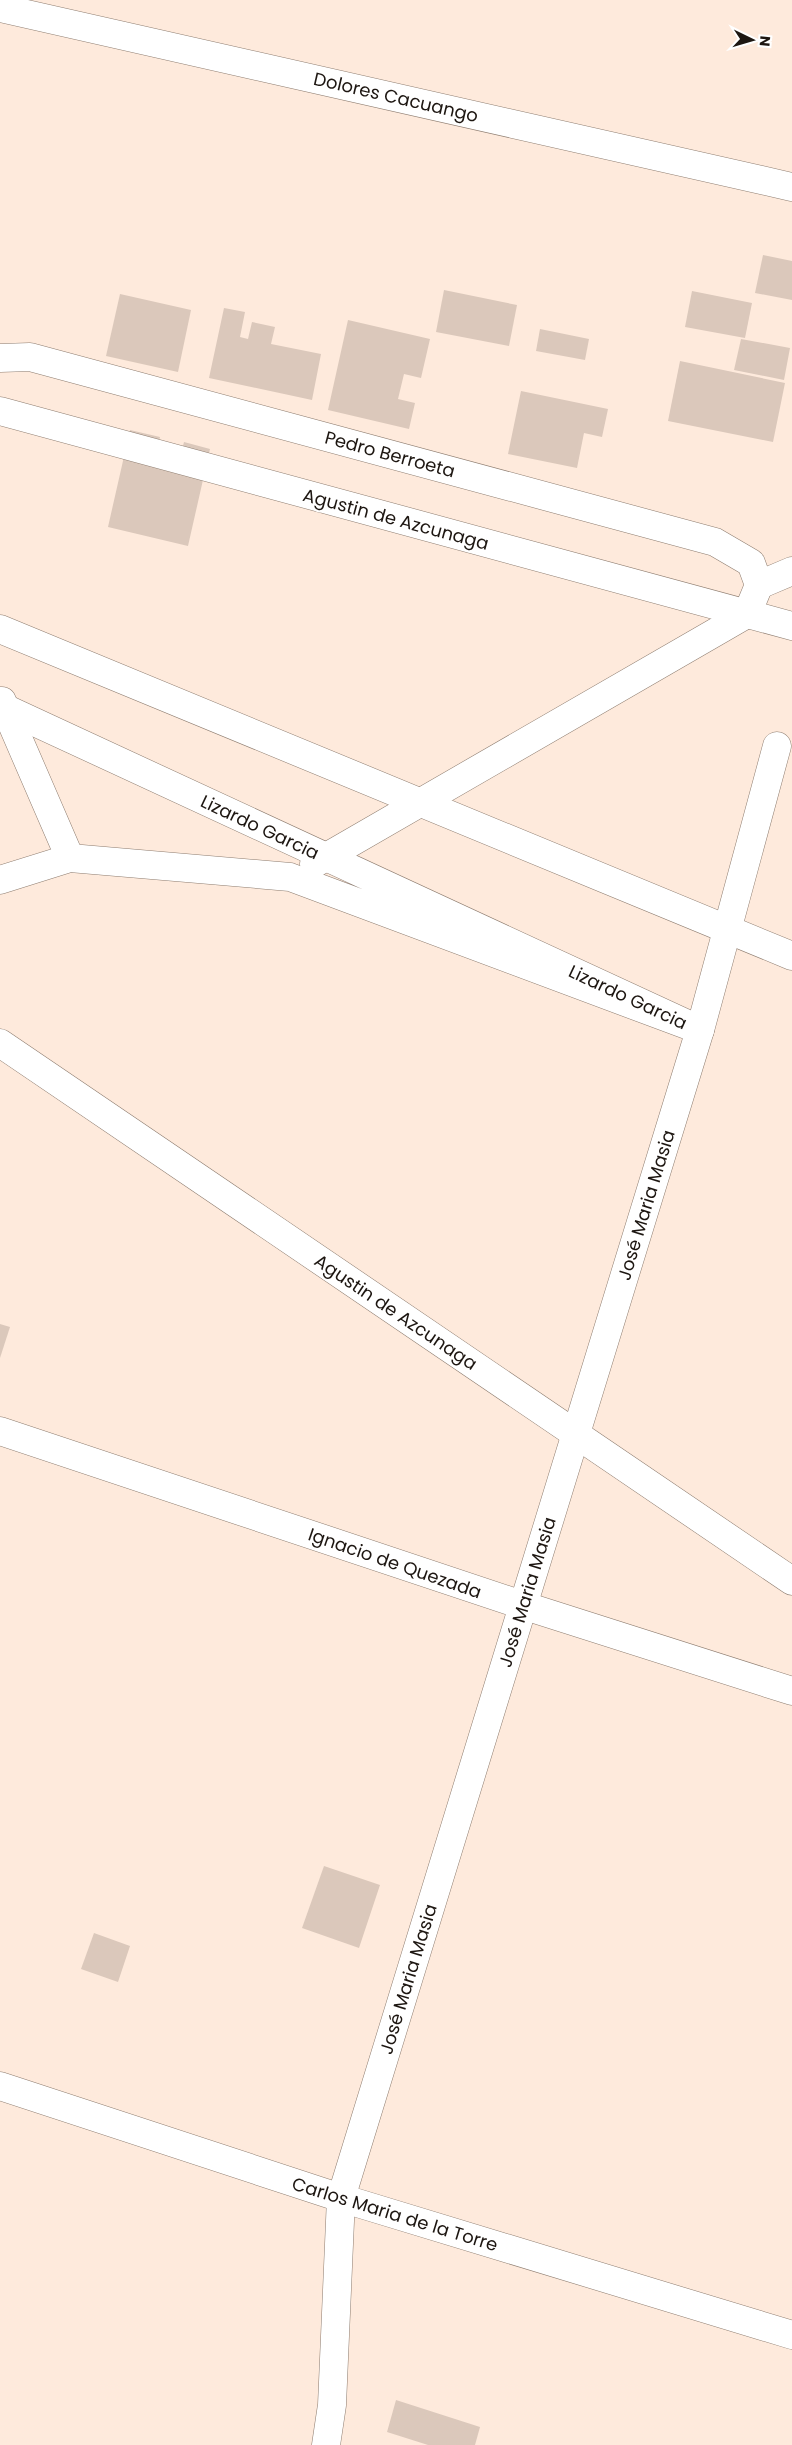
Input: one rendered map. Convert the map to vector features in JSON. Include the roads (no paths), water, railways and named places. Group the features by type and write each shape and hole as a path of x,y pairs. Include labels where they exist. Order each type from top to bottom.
{"street":[{"name":"Dolores Cacuango","path":"0,8 792,187"},
{"name":"Pedro Berroeta","path":"0,358 30,357 715,542 751,563 759,585"},
{"name":"Agustin de Azcunaga","path":"0,411 792,626"},
{"path":"290,877 747,614 759,585 792,571"},
{"path":"0,629 792,956"},
{"path":"2,704 70,858"},
{"name":"Lizardo Garcia","path":"2,704 326,857 700,1030"},
{"name":"José Maria Masia","path":"326,2445 332,2405 342,2198 700,1030 777,746"},
{"name":"Lizardo Garcia","path":"0,880 70,858 290,877 700,1030"},
{"name":"Agustin de Azcunaga","path":"0,1043 792,1581"},
{"name":"Ignacio de Quezada","path":"0,1431 522,1606 792,1691"},
{"name":"Carlos Maria de la Torre","path":"0,2086 342,2198 792,2335"}]}
